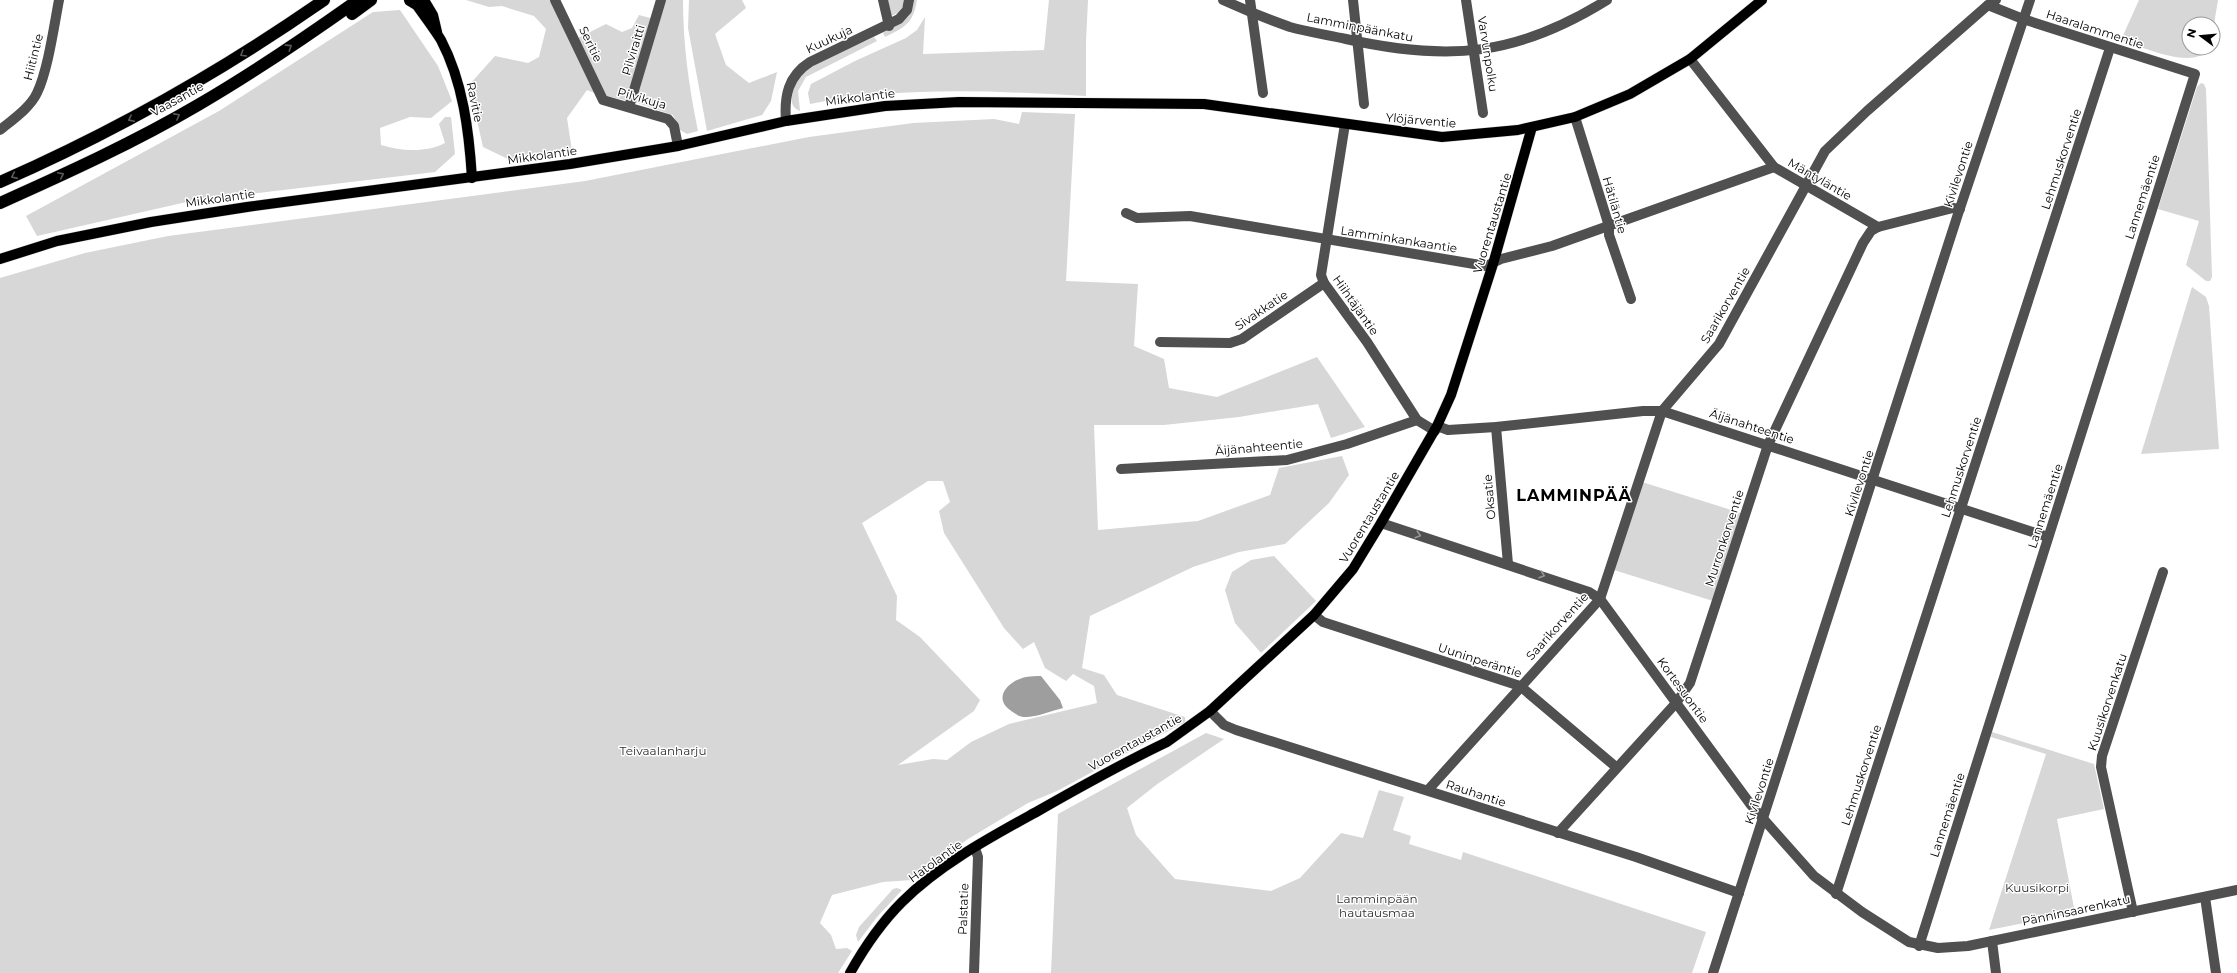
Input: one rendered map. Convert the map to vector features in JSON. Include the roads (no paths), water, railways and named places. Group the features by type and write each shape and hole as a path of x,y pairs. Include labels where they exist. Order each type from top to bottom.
{"highway":[{"name":"Vaasantie","path":"0,182 85,142 193,85 258,45 324,0"},
{"name":"Vaasantie","path":"0,203 86,163 198,105 326,23 358,0"},
{"path":"326,23 348,17 371,0"}],"main road":[{"name":"Ylöjärventie","path":"1089,105 1204,104 1442,137 1470,136 1532,127 1575,118 1630,94 1690,59 1762,0"},
{"name":"Ravitie","path":"415,1 438,36 456,77 461,94 468,134 472,178"},
{"name":"Mikkolantie","path":"0,258 57,241 151,222 247,207 557,166 678,146 786,121 854,110 912,104 971,102 1089,105"},
{"name":"Vuorentaustantie","path":"1060,798 1167,742 1210,711 1314,615 1353,569 1436,429 1451,395 1493,264 1532,127"},
{"name":"Hatolantie","path":"850,973 878,930 903,902 941,870 975,848 1060,798"}],"street":[{"name":"Hiitintie","path":"0,130 27,106 37,94 42,78 59,0"},
{"name":"Seritie","path":"555,0 603,100"},
{"name":"Pilviraitti","path":"629,107 662,0"},
{"path":"884,0 889,26"},
{"name":"Kuukuja","path":"786,121 786,93 789,83 797,71 810,62 889,26 905,14 909,0"},
{"name":"Lamminpäänkatu","path":"1223,0 1291,27 1419,52 1475,50 1530,39 1564,25 1607,0"},
{"path":"1250,0 1263,93"},
{"path":"1353,0 1364,104"},
{"name":"Varvunpolku","path":"1466,0 1475,50 1483,113"},
{"name":"Kivilevontie","path":"1713,973 1874,481 1960,209 2030,0"},
{"name":"Haaralammentie","path":"1990,2 2023,19 2195,74"},
{"name":"Saarikorventie","path":"1428,790 1600,598 1662,411 1719,344 1825,150 1990,2"},
{"name":"Lehmuskorventie","path":"1836,894 2110,48"},
{"name":"Mäntyläntie","path":"1690,59 1774,167 1878,227"},
{"name":"Lannemäentie","path":"1919,946 2195,74"},
{"name":"Pilvikuja","path":"603,100 661,116 670,120 674,126 678,146"},
{"name":"Hätiläntie","path":"1575,118 1609,226 1609,235 1631,299"},
{"name":"Hiihtäjäntie","path":"1345,124 1321,275 1324,283 1367,342 1417,420 1436,429"},
{"name":"Lamminkankaantie","path":"1126,213 1137,218 1190,216 1486,266 1501,259 1552,246 1774,167"},
{"path":"1878,227 1941,211 1960,209"},
{"name":"Murronkorventie","path":"1558,833 1616,767 1676,703 1694,674 1768,445 1863,243 1871,231 1878,227"},
{"name":"Sivakkatie","path":"1160,342 1230,343 1242,339 1324,283"},
{"name":"Äijänahteentie","path":"1436,429 1448,430 1496,427 1643,411 1662,411 2048,537"},
{"name":"Äijänahteentie","path":"1121,469 1287,460 1347,444 1417,420"},
{"name":"Oksatie","path":"1496,427 1508,564"},
{"name":"Kortesuontie","path":"1381,524 1508,564 1589,592 1600,598 1763,820 1814,876 1836,894 1897,936 1919,946"},
{"name":"Kuusikorvenkatu","path":"2133,912 2101,767 2102,756 2163,572"},
{"name":"Uuninperäntie","path":"1314,615 1323,622 1331,625 1520,686 1616,767"},
{"name":"Rauhantie","path":"1210,711 1224,725 1236,730 1428,790 1739,893"},
{"name":"Palstatie","path":"974,973 978,857 975,848"},
{"name":"Pänninsaarenkatu","path":"1919,946 1947,948 1992,941 2237,890"},
{"path":"2205,897 2216,973"},
{"path":"1992,941 1996,973"}],"district":[{"name":"LAMMINPÄÄ","path":"1574,495"}],"park label":[{"name":"Teivaalanharju","path":"663,750"},
{"name":"Kuusikorpi","path":"2037,887"},
{"name":"Lamminpään hautausmaa","path":"1377,905"}]}
